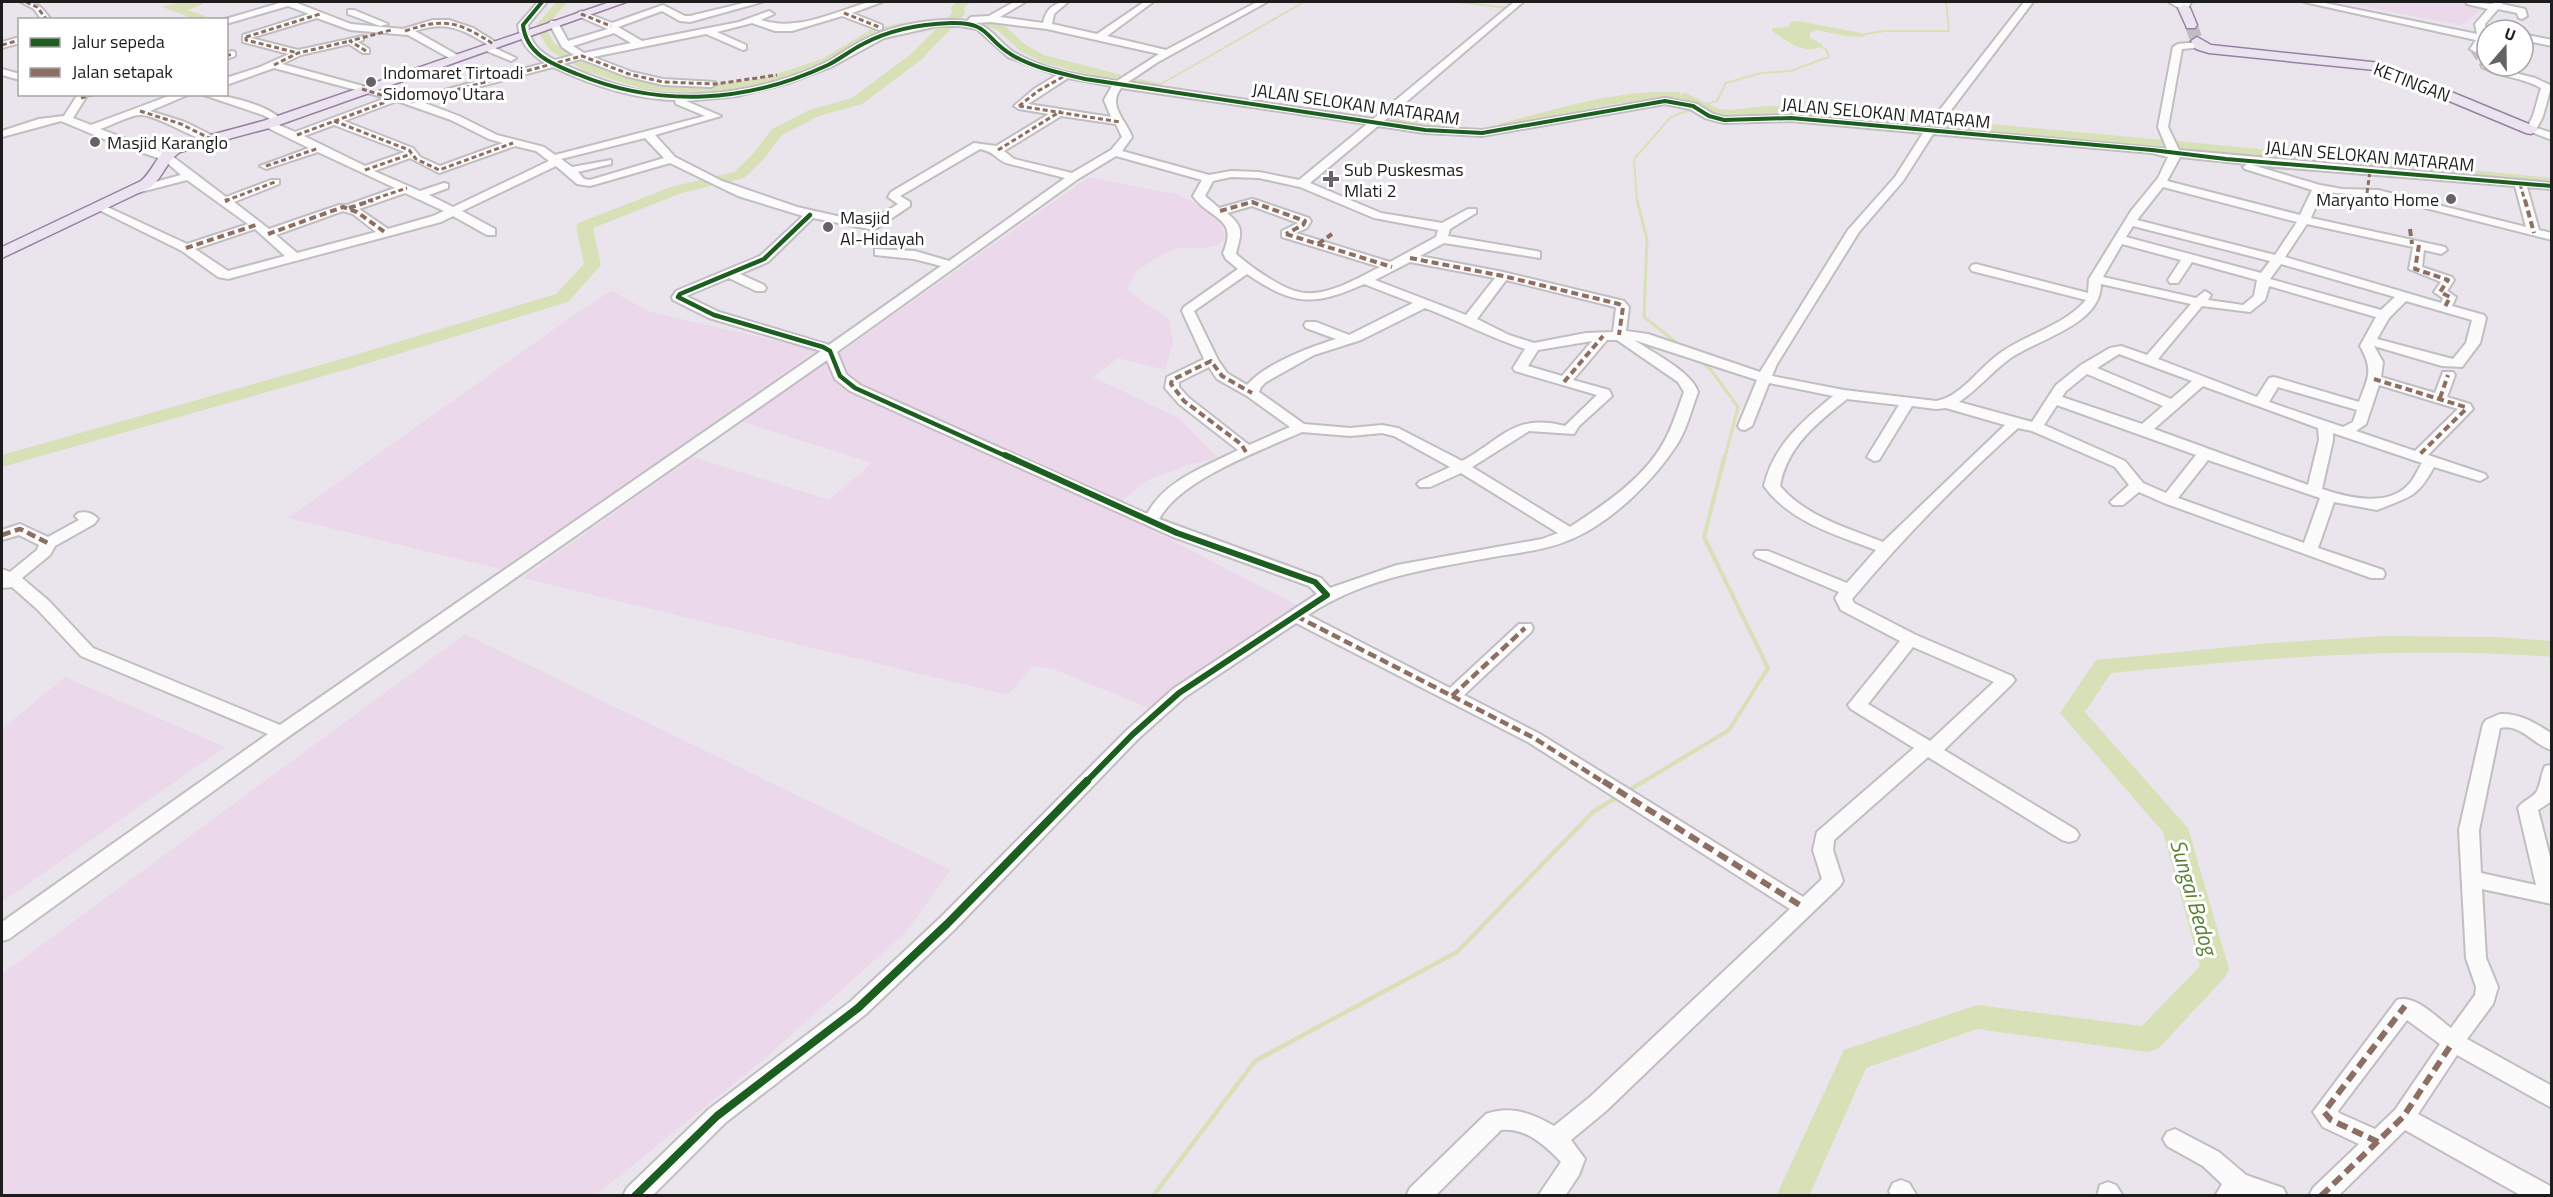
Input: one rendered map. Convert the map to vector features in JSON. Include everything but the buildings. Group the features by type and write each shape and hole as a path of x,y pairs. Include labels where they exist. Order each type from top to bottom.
{"main road":[{"path":"2,253 132,192 157,176 164,157 175,149 273,122 362,89 620,2"},
{"path":"2181,4 2191,25"},
{"name":"KETINGAN","path":"2198,43 2209,49 2377,66 2531,130"}],"street":[{"path":"26,2 37,8 45,18"},
{"path":"228,20 290,2 350,27 405,31 428,23 444,21 472,32 511,58"},
{"path":"524,33 523,25 542,2"},
{"path":"411,102 638,43 754,21 770,13 754,2 683,19 666,4 613,28 565,45"},
{"path":"754,21 776,28 792,28 877,2"},
{"path":"991,19 1020,2"},
{"path":"1047,26 1050,13 1064,2"},
{"path":"1100,37 1149,2"},
{"path":"2,933 282,733 830,351 1074,177 1115,152 1127,137 1109,100 1118,83 1168,53 1263,2"},
{"path":"1302,184 1519,2"},
{"path":"1941,120 1939,118 1941,113 1959,96 2028,2"},
{"path":"2309,2 2475,32"},
{"path":"2470,2 2496,5 2522,12 2522,16"},
{"path":"2485,18 2496,5"},
{"path":"351,12 391,30"},
{"path":"844,13 879,27"},
{"path":"298,53 245,38 320,14"},
{"path":"581,14 613,28 638,43"},
{"path":"962,23 991,19 1047,26 1168,53"},
{"path":"550,24 578,58 660,84 716,84 780,75 822,59 850,41 879,27 914,22 924,26"},
{"name":"JALAN SELOKAN MATARAM","path":"524,33 532,50 557,64 599,82 644,93 680,97 740,91 814,71 846,56 874,38 924,26 962,23 988,30 1004,50 1018,58 1067,74 1380,120 1446,132 1482,133 1665,101 1693,106 1717,119 1791,118 1928,132 2172,148 2226,159 2552,186"},
{"path":"228,81 274,65 298,53 391,30"},
{"path":"706,30 743,46"},
{"path":"405,31 456,58"},
{"path":"2,45 18,40"},
{"path":"350,41 366,51"},
{"path":"2535,41 2552,43"},
{"path":"1949,404 2003,357 2024,343 2074,319 2090,304 2095,279 2130,222 2160,183 2172,148 2163,134 2163,127 2178,47 2198,43"},
{"path":"274,65 411,102 513,143 540,149 582,182 594,182 671,159"},
{"path":"2,72 18,76"},
{"path":"1067,74 1019,105 1120,122"},
{"path":"2521,78 2547,85 2531,130"},
{"path":"644,93 660,84"},
{"path":"66,120 82,96"},
{"path":"93,128 180,96"},
{"path":"212,96 267,113 273,122 319,148 456,211 491,232"},
{"path":"99,207 186,248 222,274 228,275 437,219 555,160 716,116 680,102 680,97"},
{"path":"297,135 394,99"},
{"path":"140,111 181,124 213,140"},
{"path":"998,150 1061,111"},
{"path":"2539,111 2552,114"},
{"path":"2,134 45,120 66,120 93,128 115,140 164,157 268,234 294,257"},
{"path":"334,122 409,150 411,154 439,170 513,143"},
{"name":"KETINGAN","path":"2531,130 2552,137"},
{"path":"1745,426 1770,364 1854,230 1899,179 1928,136 1928,132"},
{"path":"647,133 671,159 712,182 810,215 870,227 906,204 894,197 895,194 978,145 998,150 1004,158 1010,161 1074,177"},
{"path":"266,166 319,148"},
{"path":"1115,152 1209,178 1249,173 1288,183 1302,184 1378,216 1536,255"},
{"path":"365,170 411,154"},
{"path":"2226,159 2318,188 2367,193 2412,206 2468,216 2552,237"},
{"path":"570,171 607,162"},
{"path":"2367,193 2370,171"},
{"path":"132,192 189,176"},
{"path":"1209,178 1199,196 1202,201 1220,211 1235,232 1230,256 1246,269 1303,297 1320,295 1364,280 1410,258 1472,211"},
{"path":"225,201 275,182"},
{"path":"2160,183 2304,220 2441,250"},
{"path":"2520,184 2534,233"},
{"path":"421,194 444,186"},
{"path":"268,234 338,208 349,208 407,188"},
{"path":"2095,279 2203,297 2245,309 2260,297 2264,280 2304,220 2318,188"},
{"path":"1220,211 1249,202 1256,203 1305,221 1303,225 1286,235 1392,267"},
{"path":"2467,203 2468,216"},
{"path":"349,208 386,233"},
{"path":"810,215 764,259 680,294 678,297 714,315 813,343 830,351 840,376 855,388 1177,533 1315,582 1327,595"},
{"path":"2130,222 2278,259 2480,318 2473,343 2457,364 2442,362 2370,341"},
{"path":"186,248 256,225"},
{"path":"2410,229 2415,245 2415,269 2448,279 2440,292 2450,297 2445,307"},
{"path":"1318,244 1332,234"},
{"path":"2119,239 2384,315"},
{"path":"879,252 915,255 950,265"},
{"path":"2174,280 2188,257"},
{"path":"1410,258 1503,276 1619,304 1623,307 1619,335"},
{"path":"1976,268 2093,298"},
{"path":"1246,269 1190,307 1188,311 1211,361 1222,376 1252,393 1300,428 1336,432 1391,430 1460,466 1566,531"},
{"path":"731,274 760,288"},
{"path":"1469,320 1503,276"},
{"path":"1364,280 1469,320 1504,338 1533,347 1577,338 1619,335 1643,337 1764,378 1844,394 1936,405 1949,404 2036,427 2120,464 2138,486 2169,500 2377,574"},
{"path":"2345,431 2359,424 2374,379 2376,362 2368,350 2370,341 2384,315 2403,296"},
{"path":"2150,360 2203,297"},
{"path":"1252,393 1254,385 1261,379 1318,348 1348,339 1424,303"},
{"path":"1311,325 1348,339"},
{"path":"635,1196 717,1116 858,1008 947,924 1132,735 1179,693 1327,595 1397,570 1545,543 1611,507 1647,475 1672,441 1690,392 1689,385 1683,379 1619,335"},
{"path":"1564,382 1603,336"},
{"path":"1425,484 1471,462 1511,433 1524,427 1549,426 1569,431 1573,424 1605,396 1605,393 1520,368 1533,347"},
{"path":"2036,427 2061,388 2086,368 2115,351 2127,352 2261,403 2480,477"},
{"path":"1211,361 1172,380 1172,388 1184,401 1241,444 1246,452"},
{"path":"2086,368 2173,405"},
{"path":"2440,398 2448,375"},
{"path":"2053,399 2144,430 2262,475 2321,494 2378,504 2409,492 2417,484 2424,458 2466,409 2461,404 2374,379"},
{"path":"2144,430 2202,380"},
{"path":"2261,403 2274,381 2364,408"},
{"path":"1844,394 1796,434 1779,464 1772,486 1777,494 1795,509 1886,548"},
{"path":"1874,457 1908,402"},
{"path":"1554,1139 1598,1104 1833,880 1823,850 1824,837 1930,748 2006,680 1910,639 1847,606 1843,598 1886,548 1976,458 2015,423"},
{"path":"2310,549 2321,494 2326,440 2325,424"},
{"path":"1151,520 1159,505 1184,483 1300,428"},
{"path":"2169,500 2205,454"},
{"path":"2118,502 2138,486"},
{"path":"83,516 90,519 89,521 48,543 44,552 5,580 43,605 87,652 282,733"},
{"path":"2,535 20,529 48,543"},
{"path":"1762,554 1850,590"},
{"path":"1296,616 1534,738 1803,907"},
{"path":"1452,696 1525,628"},
{"path":"1910,639 1857,703 1859,707 1930,748 2069,835"},
{"path":"2321,1196 2403,1117 2485,998 2487,987 2476,958 2469,830 2492,724 2501,720 2530,728 2552,744"},
{"path":"2473,879 2550,896 2528,808 2545,796 2552,771"},
{"path":"2378,1142 2331,1120 2324,1112 2405,1006 2453,1042 2552,1098"},
{"path":"1418,1196 1494,1120 1508,1116 1524,1121 1554,1139 1573,1158 1571,1168 1550,1196"},
{"path":"2403,1117 2545,1196"},
{"path":"2175,1139 2211,1159 2232,1189 2275,1196"}],"shaded area":[{"path":"181,2 217,2 202,3 188,10 210,18 191,18 162,7"},
{"path":"2340,2 2492,2 2461,25"},
{"path":"1798,21 1861,33 1866,37 1816,30 1810,33 1810,38 1823,45 1810,49 1797,46 1772,31 1773,28 1788,27 1791,22"},
{"path":"1089,177 1176,194 1215,212 1225,238 1218,245 1207,248 1177,248 1155,259 1137,271 1127,289 1169,318 1173,343 1165,370 1118,358 1093,377 1179,418 1218,458 1191,464 1148,480 1122,501 1129,518 1302,608 1154,710 1053,669 1033,666 1008,695 522,578 693,457 829,500 872,463 742,422"},
{"path":"611,291 651,312 816,350 508,571 288,518 578,312"},
{"path":"465,634 951,870 905,933 762,1061 596,1195 2,1195 2,974"},
{"path":"65,677 225,747 2,902 2,729"}],"waterway":[{"path":"562,2 540,27 552,47 588,68 647,86 708,89 755,84 825,62 873,33 908,26"},
{"path":"951,21 959,14 957,7 964,2"},
{"path":"1156,87 1304,2"},
{"path":"1457,2 1508,8"},
{"path":"1859,35 1885,31 1949,31 1946,2"},
{"path":"982,21 999,26 1023,48 1040,57"},
{"path":"2,461 345,364 562,298 593,265 584,226 677,190 739,175 758,157 777,132 814,113 857,101 916,57 949,24"},
{"path":"1706,104 1717,101 1726,83 1761,73 1790,71 1829,57 1826,49 1819,46"},
{"path":"1044,59 1118,78"},
{"path":"1129,81 1157,87"},
{"path":"1502,127 1610,101 1677,96"},
{"path":"1685,97 1718,113 1732,114 1766,110 1801,111 1924,122"},
{"path":"1637,201 1634,159 1671,117 1693,109"},
{"path":"1385,121 1440,129"},
{"path":"1938,123 2163,144"},
{"path":"2177,145 2552,182"},
{"path":"1637,200 1647,239 1644,317 1681,346"},
{"path":"1699,360 1711,370 1738,407 1725,457"},
{"path":"1641,783 1729,730 1768,668 1704,537 1725,455"},
{"name":"Sungai Bedog","path":"1792,1196 1855,1059 1977,1017 2148,1039 2215,969 2175,828 2072,713 2104,666 2271,651 2384,644 2440,643 2552,649"},
{"path":"1626,792 1644,781"},
{"path":"1153,1196 1255,1061 1457,952 1594,811 1619,796"}],"tunnel":[{"path":"2191,25 2197,41"}],"marked path":[{"path":"26,2 37,7 45,18"},
{"path":"844,13 879,27"},
{"path":"246,37 320,14"},
{"path":"581,14 611,26"},
{"path":"405,31 433,22 449,23 470,30 495,45"},
{"path":"366,51 350,41 391,30"},
{"path":"246,37 246,40 298,53"},
{"path":"2,45 18,41"},
{"path":"274,65 298,53 350,41"},
{"path":"228,55 232,54"},
{"path":"411,102 582,56 629,74 663,82 716,84 777,75"},
{"path":"1019,106 1038,91 1066,75"},
{"path":"362,89 394,99"},
{"path":"81,98 88,96"},
{"path":"297,135 394,99"},
{"path":"1019,106 1120,122"},
{"path":"140,111 181,124 213,140"},
{"path":"998,150 1061,111"},
{"path":"334,121 409,150 416,159 439,170 513,143"},
{"path":"266,166 319,148"},
{"path":"365,170 411,154"},
{"path":"2367,193 2370,171"},
{"path":"225,201 275,182"},
{"path":"2520,184 2534,233"},
{"path":"349,208 407,188"},
{"path":"2412,201 2413,210"},
{"path":"1220,211 1252,202 1305,221 1303,225 1286,234"},
{"path":"268,234 343,207 357,212 386,233"},
{"path":"186,248 256,225"},
{"path":"2410,229 2412,244"},
{"path":"1286,234 1392,267"},
{"path":"1318,244 1332,234"},
{"path":"2419,245 2415,269 2448,280 2440,292 2450,297 2445,307"},
{"path":"1410,258 1503,276 1619,304 1623,307 1619,335"},
{"path":"1564,382 1603,336"},
{"path":"1246,452 1241,444 1184,401 1171,384 1172,380 1211,361 1222,376 1252,393"},
{"path":"2440,398 2448,375"},
{"path":"2374,379 2465,407 2466,409 2418,456"},
{"path":"2,535 20,529 48,543"},
{"path":"1296,616 1534,738 1803,907"},
{"path":"1452,696 1525,628"},
{"path":"2378,1142 2331,1120 2324,1112 2405,1006"},
{"path":"2321,1196 2403,1117 2453,1042"}],"cycle path":[{"path":"542,2 523,25 527,42 538,54 560,67 604,84 622,90 663,97 712,96 761,88 808,74 880,36 926,25 960,23 980,27 991,35 1004,50 1020,60 1047,70 1085,79 1425,130 1482,133 1665,101 1693,106 1709,116 1724,120 1791,118 2152,150 2226,159 2552,186"},
{"path":"635,1196 717,1116 858,1008 947,924 1132,735 1179,693 1327,595 1315,582 1177,533 855,388 840,376 830,351 823,347 714,315 678,297 680,294 764,259 810,215"}],"place":[{"name":"Indomaret Tirtoadi Sidomoyo Utara","path":"371,82"},
{"name":"Masjid Karanglo","path":"95,142"},
{"name":"Sub Puskesmas Mlati 2","path":"1331,179"},
{"name":"Maryanto Home","path":"2451,199"},
{"name":"Masjid Al-Hidayah","path":"828,227"}]}
